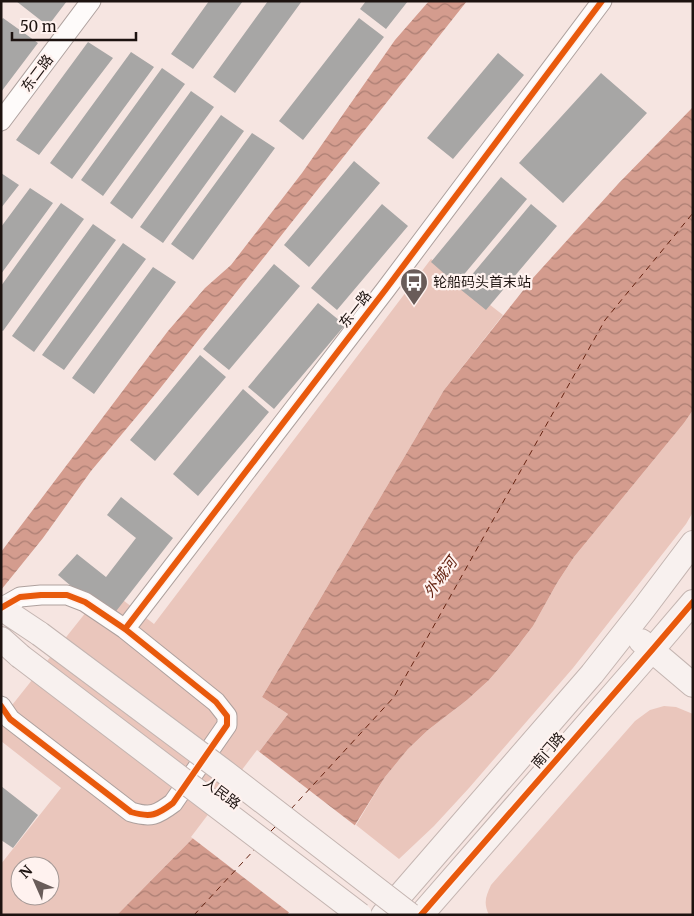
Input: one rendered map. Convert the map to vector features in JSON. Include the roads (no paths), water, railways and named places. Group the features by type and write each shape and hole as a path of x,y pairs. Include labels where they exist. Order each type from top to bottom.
{"main road":[{"name":"南门路","path":"383,915 592,674 693,543"},
{"name":"南门路","path":"421,915 693,602"},
{"name":"人民路","path":"1,608 40,634 410,915"},
{"path":"627,630 693,685"},
{"name":"人民路","path":"1,639 20,656 360,915"}],"street":[{"name":"东二路","path":"1,121 91,1"},
{"name":"东一路","path":"125,629 386,289 602,1"},
{"path":"1,608 20,597 67,595 85,602 125,629 216,702 228,716 227,725 173,803 161,812 146,816 131,812 10,718 1,706"}],"water":[{"path":"429,1 467,1 158,391 91,471 43,538 1,590 1,552 168,331 205,288 231,265 302,173 395,40"},
{"name":"外城河","path":"693,107 693,410 684,423 574,557 533,626 513,652 489,680 408,749 385,777 355,825 287,915 117,915 194,837 288,714 262,697 444,390 533,278 618,184"}],"place":[{"name":"轮船码头首末站","path":"414,306"}]}
